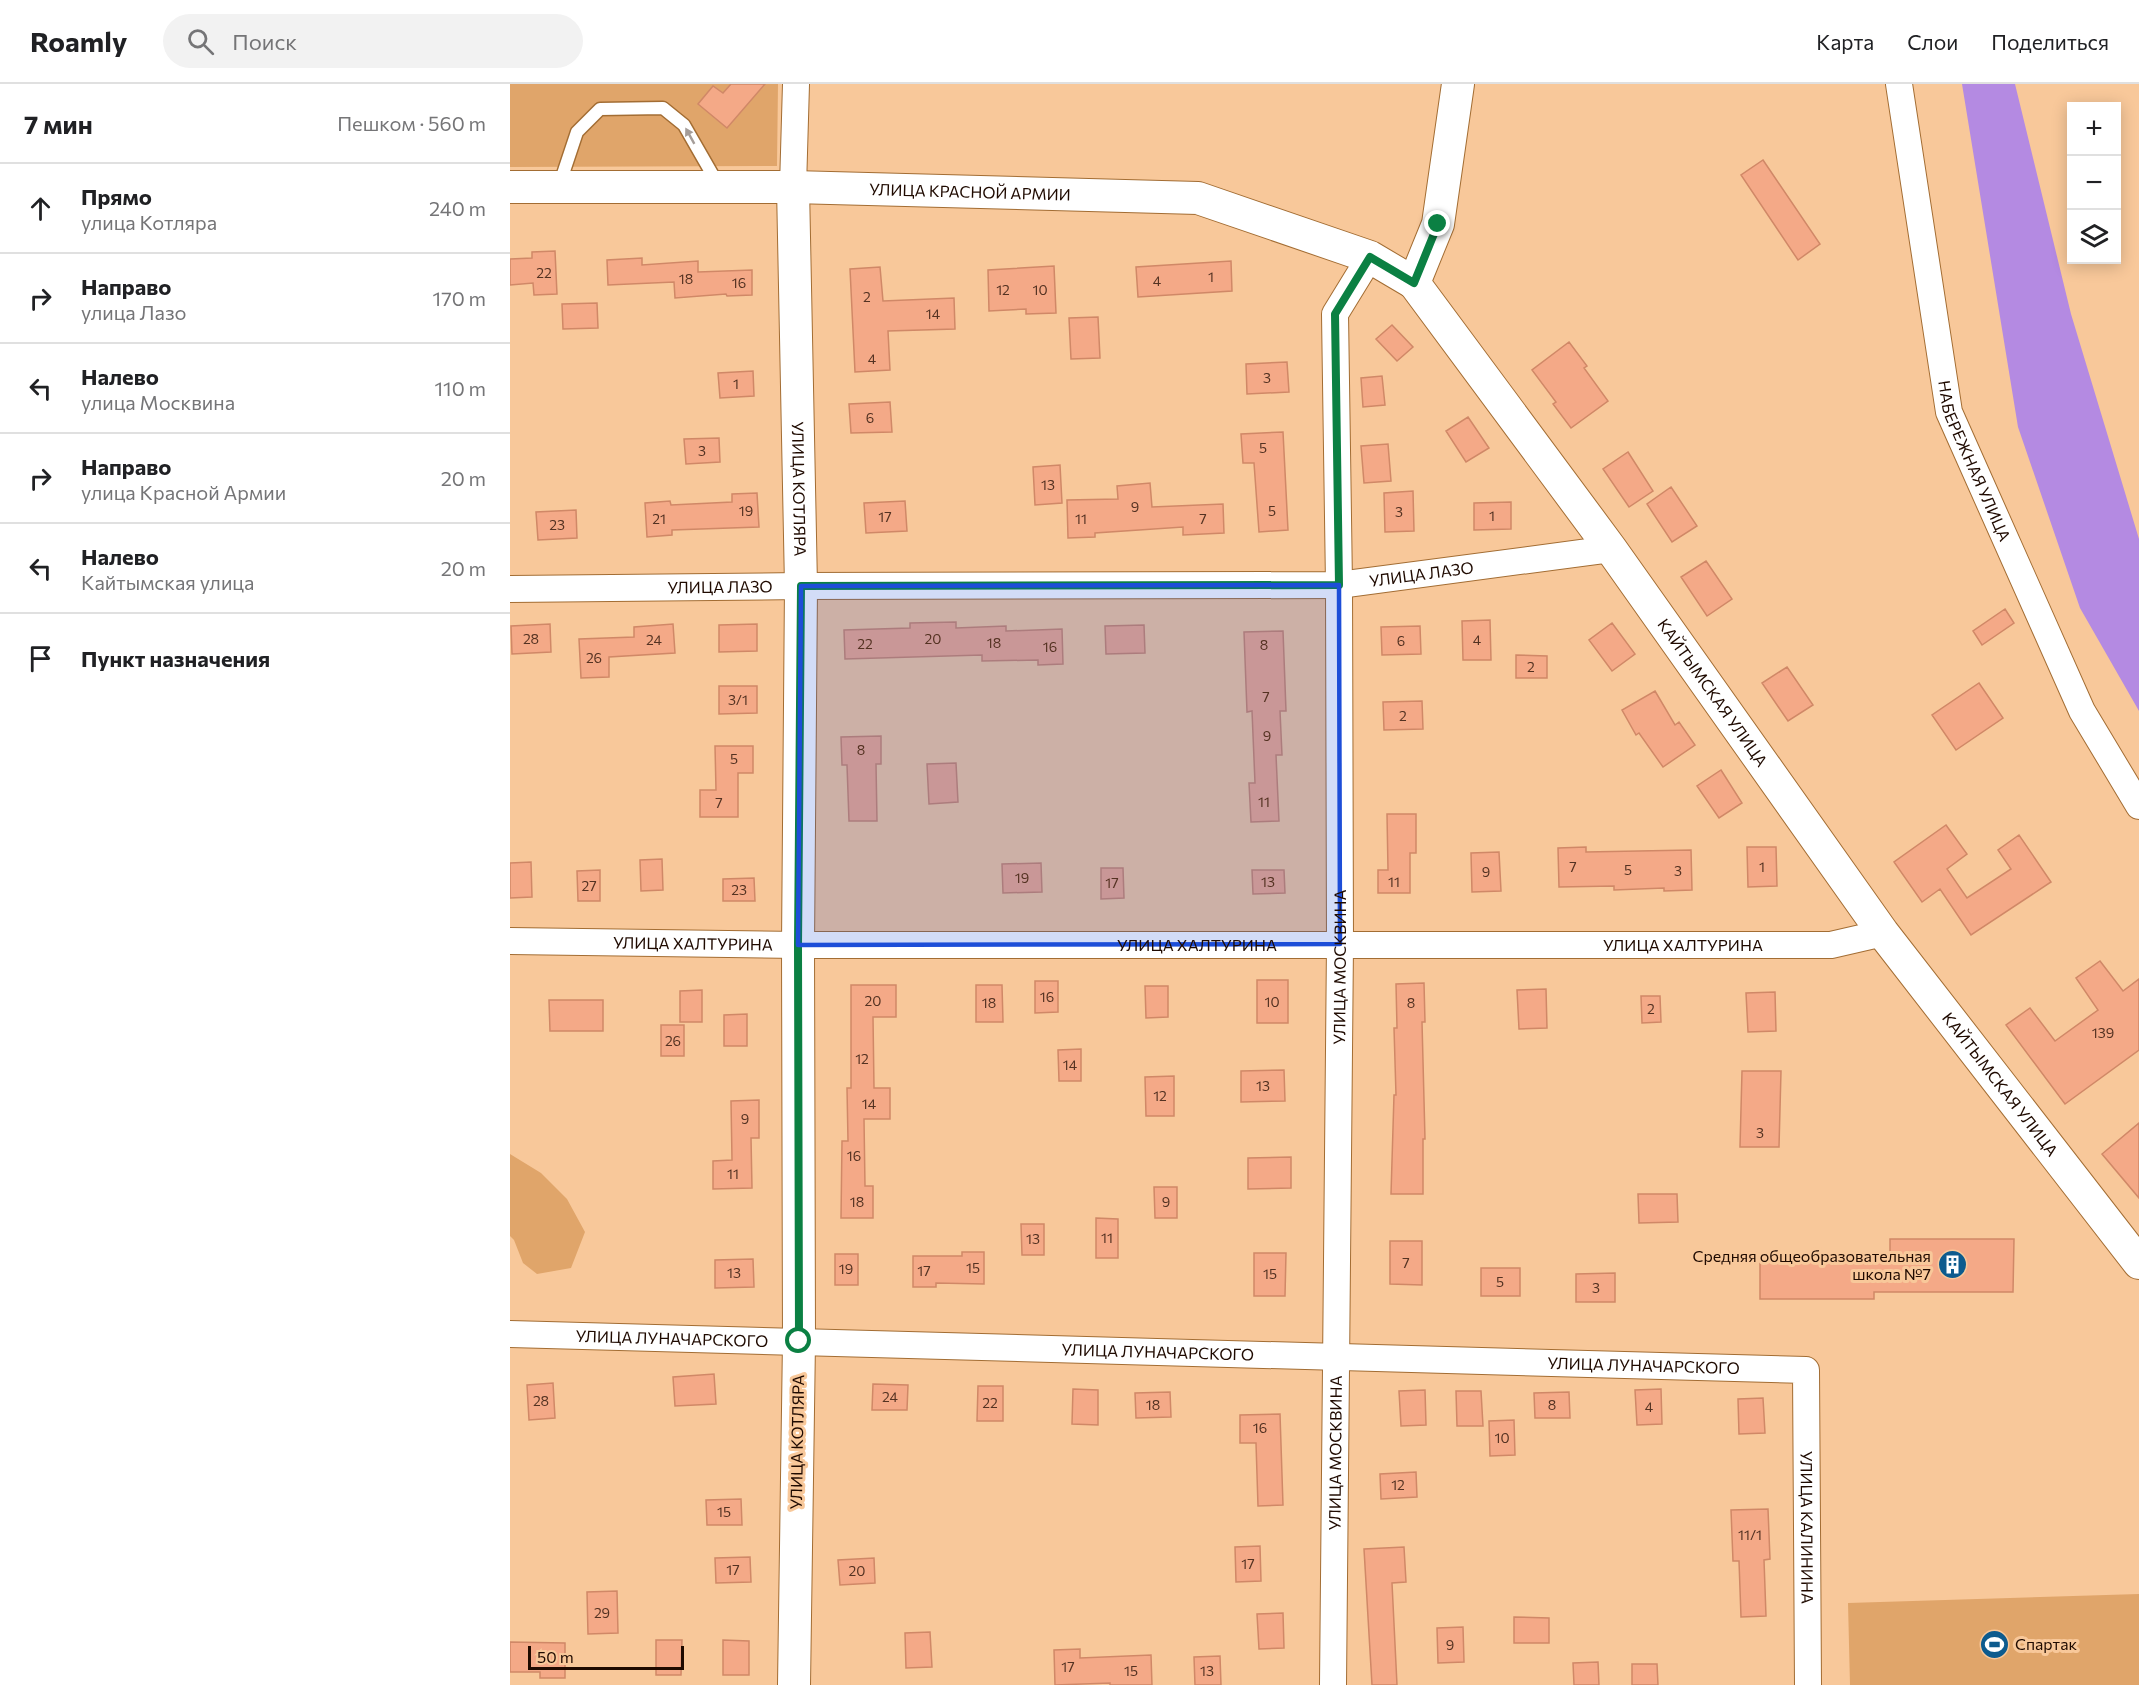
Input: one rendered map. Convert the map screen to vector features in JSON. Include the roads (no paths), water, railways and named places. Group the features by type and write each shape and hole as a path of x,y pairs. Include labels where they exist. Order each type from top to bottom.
{"street":[{"name":"УЛИЦА КОТЛЯРА","path":"794,1685 799,1341 798,945 801,586 793,187 796,84"},
{"path":"1414,283 1438,224 1458,84"},
{"name":"НАБЕРЕЖНАЯ УЛИЦА","path":"1899,84 1950,412 2082,711 2139,806"},
{"name":"УЛИЦА КРАСНОЙ АРМИИ","path":"510,187 793,187 1198,198 1370,257 1414,283"},
{"name":"УЛИЦА МОСКВИНА","path":"1333,1685 1340,944 1339,585 1335,314 1370,257"},
{"name":"КАЙТЫМСКАЯ УЛИЦА","path":"1414,283 1611,549 1883,933 2139,1263"},
{"name":"УЛИЦА ЛАЗО","path":"510,589 1339,585 1611,549"},
{"name":"УЛИЦА ХАЛТУРИНА","path":"510,941 798,945 1831,945 1883,933"},
{"name":"УЛИЦА ЛУНАЧАРСКОГО","path":"510,1334 1806,1370"},
{"name":"УЛИЦА КАЛИНИНА","path":"1806,1370 1808,1685"}],"lane":[{"path":"559,187 577,132 600,110 663,108 684,124 719,187"}],"place":[{"name":"Средняя общеобразовательная школа №7","path":"1952,1265"},
{"name":"Спартак","path":"1994,1644"}]}
